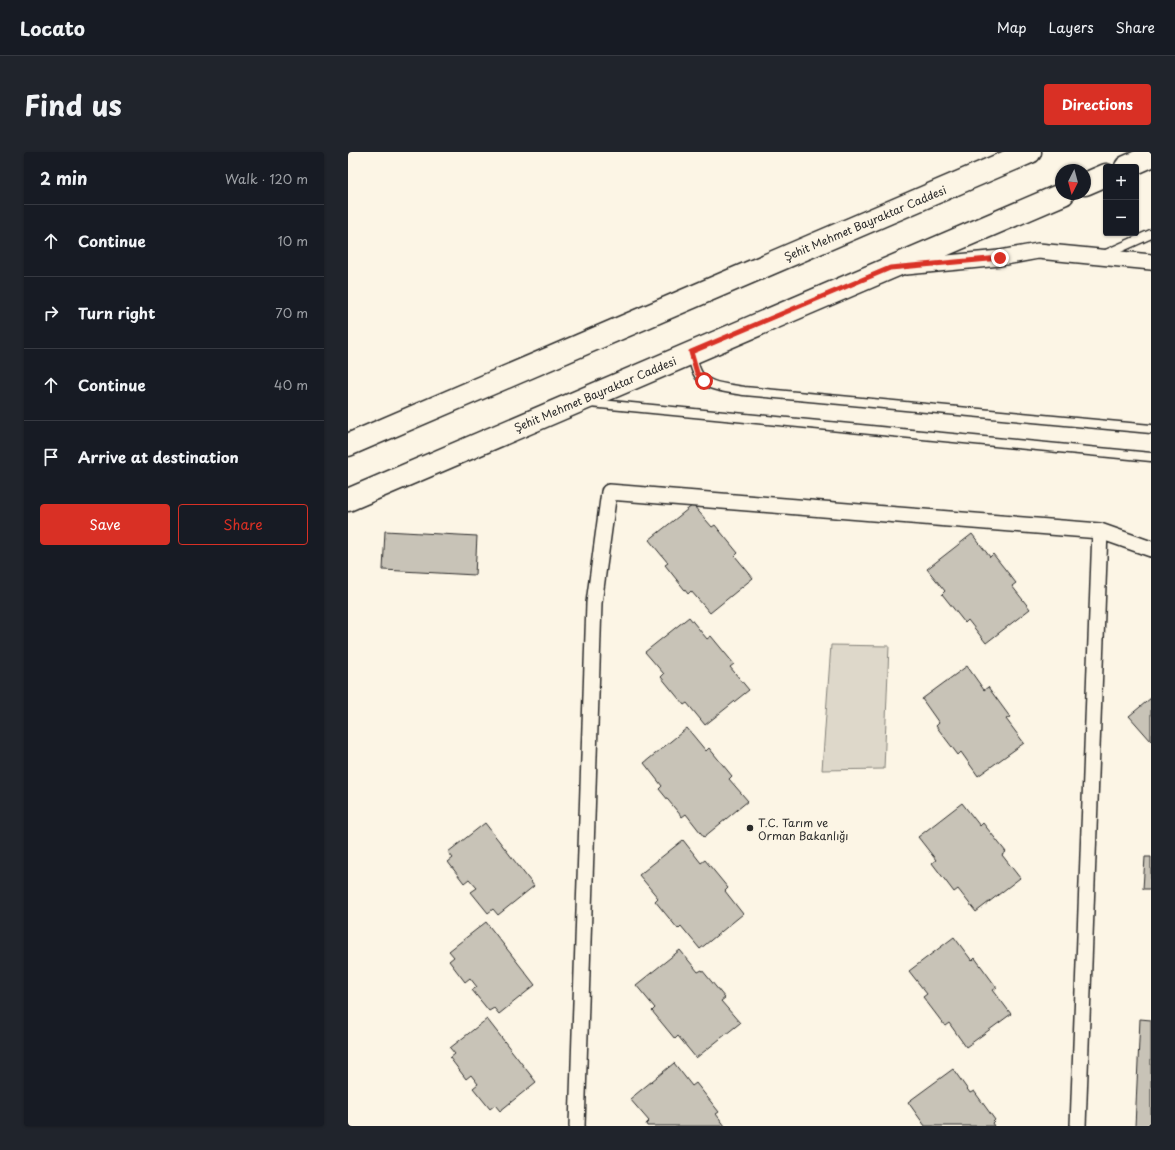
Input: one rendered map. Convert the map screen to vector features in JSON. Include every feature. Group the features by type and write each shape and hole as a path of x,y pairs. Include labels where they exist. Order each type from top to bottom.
{"main road":[{"name":"Şehit Mehmet Bayraktar Caddesi","path":"348,445 1030,152"},
{"path":"1133,164 1151,156"},
{"path":"1091,181 1103,176"},
{"name":"Şehit Mehmet Bayraktar Caddesi","path":"348,500 1055,197"}],"street":[{"path":"890,268 1000,258 1038,251 1151,262"},
{"path":"577,1126 594,603 609,492 1100,531 1151,549"},
{"path":"1078,1126 1100,531"}],"lane":[{"path":"1101,257 1151,234"},
{"path":"691,352 697,373 704,381 716,386 744,391 1151,430"},
{"path":"580,402 1151,457"}],"shaded area":[{"path":"831,645 889,646 884,769 822,770"}],"building":[{"path":"693,505 712,527 715,525 738,553 735,556 753,578 710,613 691,591 688,594 665,565 668,563 649,540"},
{"path":"385,531 477,536 475,575 383,570"},
{"path":"972,534 990,557 993,554 1016,583 1012,586 1030,609 986,643 968,620 965,623 942,594 945,591 927,569"},
{"path":"689,617 707,639 711,636 734,664 730,667 749,690 705,725 687,703 684,705 661,677 664,674 645,652"},
{"path":"967,666 984,690 988,687 1010,717 1006,719 1024,743 978,776 961,752 958,755 936,726 939,723 922,699"},
{"path":"1151,698 1151,741 1129,716"},
{"path":"687,728 706,751 709,748 732,776 729,779 748,801 704,837 686,814 682,817 659,789 662,786 644,763"},
{"path":"962,803 980,826 983,823 1006,852 1002,855 1020,878 976,912 958,889 954,892 932,863 936,860 918,837"},
{"path":"485,823 534,886 498,915 493,909 488,913 471,892 477,888 469,879 464,883 448,862 453,858 448,852"},
{"path":"683,840 701,863 705,860 728,888 725,891 743,914 700,949 681,926 678,929 655,901 658,898 639,875"},
{"path":"1145,857 1151,857 1151,889 1143,889"},
{"path":"486,922 535,985 499,1014 494,1008 489,1011 472,990 477,987 470,978 465,982 449,961 454,957 449,951"},
{"path":"954,937 972,961 975,958 997,988 993,990 1011,1014 966,1047 949,1023 945,1026 923,997 927,994 909,971"},
{"path":"680,950 698,972 702,970 725,998 721,1001 740,1023 696,1058 678,1036 675,1039 652,1011 655,1008 636,985"},
{"path":"487,1019 536,1082 500,1111 495,1105 490,1109 473,1088 478,1084 471,1075 466,1079 450,1058 455,1054 450,1048"},
{"path":"1140,1019 1151,1020 1151,1126 1135,1126"},
{"path":"674,1063 692,1086 696,1083 719,1112 716,1114 725,1126 647,1126 646,1124 649,1121 630,1099"},
{"path":"953,1069 970,1093 974,1091 995,1120 992,1123 994,1126 925,1126 908,1102"}],"place":[{"name":"T.C. Tarım ve Orman Bakanlığı","path":"750,828"}],"route":[{"path":"704,381 697,373 691,352 890,268 1000,258"}]}
